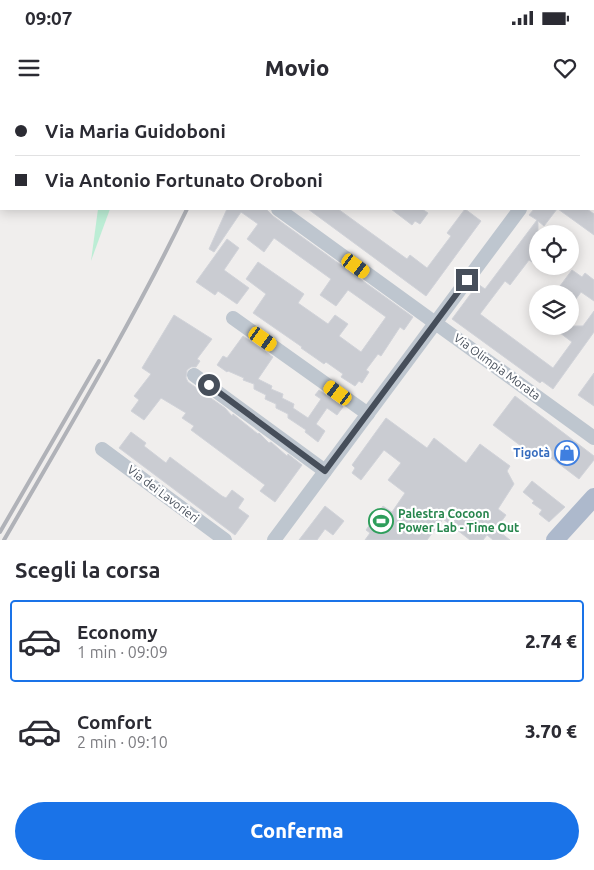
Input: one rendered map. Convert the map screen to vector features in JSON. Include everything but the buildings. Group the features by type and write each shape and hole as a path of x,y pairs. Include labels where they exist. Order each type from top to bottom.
{"main road":[{"path":"555,540 594,497"}],"street":[{"name":"Via Olimpia Morata","path":"279,210 594,438"},
{"path":"274,540 519,210"},
{"path":"233,318 368,414"},
{"path":"194,375 325,471"},
{"name":"Via dei Lavorieri","path":"102,448 225,540"}],"green space":[{"path":"98,210 110,210 91,261"}],"railway":[{"path":"4,540 122,335 186,210"},
{"path":"0,532 99,361"}],"place":[{"name":"Tigotà","path":"567,453"},
{"name":"Palestra Cocoon Power Lab - Time Out","path":"381,521"}],"route":[{"path":"209,385 325,471 467,280"}]}
